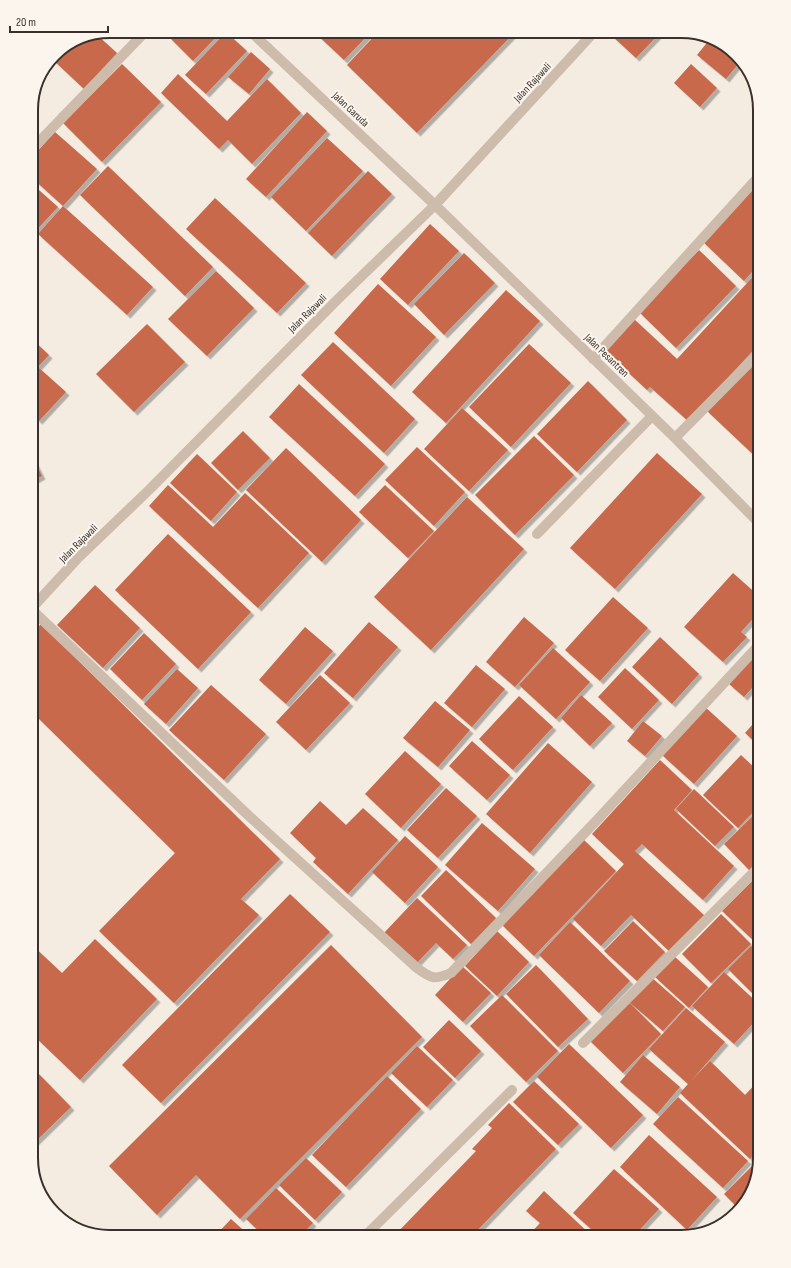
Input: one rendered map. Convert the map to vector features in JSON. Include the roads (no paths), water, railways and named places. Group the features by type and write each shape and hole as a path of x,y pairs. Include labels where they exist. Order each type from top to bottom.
{"street":[{"path":"38,143 139,38"},
{"name":"Jalan Garuda","path":"257,38 435,205"},
{"name":"Jalan Rajawali","path":"38,601 77,559 150,489 337,300 435,205 589,38"},
{"path":"593,359 753,183"},
{"name":"Jalan Pesantren","path":"435,205 675,438 753,517"},
{"path":"675,438 753,359"},
{"path":"537,534 652,416"},
{"path":"38,616 272,837 417,968 428,976 439,978 451,973 753,652"},
{"path":"583,1043 753,873"},
{"path":"371,1230 512,1090"}]}
